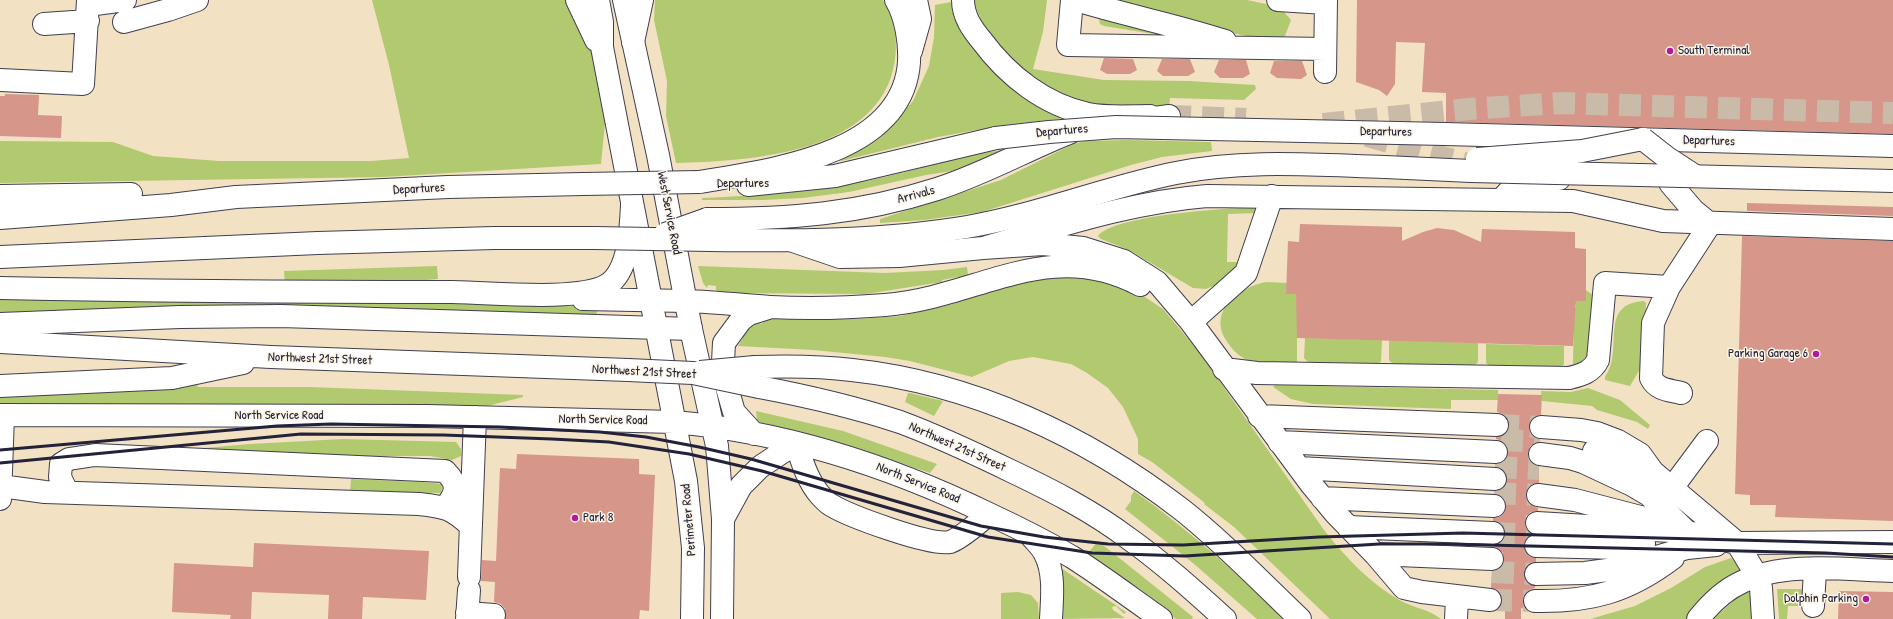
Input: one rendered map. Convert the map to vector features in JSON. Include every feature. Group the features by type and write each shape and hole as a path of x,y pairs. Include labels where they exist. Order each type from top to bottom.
{"main road":[{"path":"44,24 88,9 125,0"},
{"path":"124,22 168,10 197,0"},
{"path":"577,0 592,29 595,39 602,47"},
{"path":"598,0 602,22 602,47 675,422"},
{"name":"West Service Road","path":"624,0 658,155 691,329 714,425"},
{"path":"633,42 642,0"},
{"path":"896,0 906,30 910,56"},
{"path":"699,182 762,171 805,160 844,145 858,137 884,117 902,93 906,82 910,56 920,20 916,0"},
{"name":"Arrivals","path":"0,257 494,238 655,238 889,202 937,189 984,172 1074,132 1110,124 1169,116 1101,116 1083,113 1054,102 1023,83 999,63 971,26 966,16 963,0"},
{"path":"1072,0 1068,45 1325,49"},
{"path":"1076,0 1115,12 1192,30 1248,48"},
{"path":"1278,0 1326,1 1325,72"},
{"path":"0,80 83,84 88,9"},
{"name":"Departures","path":"236,197 448,187 699,182 729,186 808,180 859,171 935,151 996,138 1073,130 1141,127 1893,146"},
{"path":"1385,168 1444,160 1582,151 1643,139 1666,157 1695,176"},
{"path":"709,229 793,241 868,238 966,227 1027,213 1145,180 1204,169 1250,165 1312,165 1893,181"},
{"path":"1501,200 1514,186 1560,179"},
{"path":"1670,183 1693,210 1710,224"},
{"path":"0,196 171,193 236,197"},
{"path":"983,248 1088,217 1178,198 1207,196 1573,201 1664,221 1710,224 1893,229"},
{"path":"1186,316 1215,299 1246,273 1272,196"},
{"path":"0,218 171,205 236,197"},
{"path":"0,288 283,293 561,294 595,290 615,279 624,262 630,232 632,204"},
{"path":"1681,393 1662,389 1655,385 1651,378 1653,323 1670,287 1696,243 1710,224"},
{"path":"793,241 840,258 900,256 983,248 1062,245 1104,253 1124,261 1158,282 1186,316 1224,369 1325,497 1404,588 1457,598"},
{"path":"561,294 584,299 723,302 770,307 858,306 915,301 962,290 1018,272 1062,265 1089,268 1116,274 1144,287 1186,316"},
{"path":"1224,369 1257,372 1574,377 1590,371 1598,360 1601,347 1605,283 1670,287"},
{"path":"754,434 734,412 725,381 723,362 724,343 741,320 749,314 770,307"},
{"path":"0,324 180,317 281,316 691,329"},
{"name":"Northwest 21st Street","path":"0,342 272,357 628,370 757,377 900,423 960,447 1048,489 1076,504 1128,537 1156,559 1225,619"},
{"path":"0,386 172,378 272,357"},
{"path":"757,377 818,367 853,370 888,376 948,390 974,398 1046,426 1116,464 1181,510 1208,532 1300,619"},
{"path":"0,491 2,415"},
{"name":"North Service Road","path":"2,415 475,417 675,422 714,425 796,443 850,457 910,478 1028,532 1072,557 1161,619"},
{"path":"475,417 467,616 494,615"},
{"name":"Perimeter Road","path":"675,422 686,481 690,514 693,566 692,619"},
{"path":"714,425 720,470 723,519 722,619"},
{"path":"1538,515 1581,430 1618,441 1640,454 1653,472 1737,543 1757,576 1761,588 1763,619"},
{"path":"1672,488 1707,441"},
{"path":"723,519 741,486 760,467 796,443 809,481 830,504 846,513 924,540 939,542 949,542 956,539 990,514"},
{"path":"0,491 49,476 69,458 95,455 473,472"},
{"path":"61,464 59,470 60,477 67,492"},
{"path":"444,471 453,479 455,484 453,497 446,507"},
{"path":"1538,515 1582,475 1652,538"},
{"path":"0,491 419,504 446,507 456,512 471,526"},
{"path":"1325,497 1494,513"},
{"path":"1325,497 1404,578 1494,513"},
{"path":"1325,497 1494,513"},
{"path":"1325,497 1494,513"},
{"path":"1325,497 1494,513"},
{"path":"1325,497 1494,513"},
{"path":"1456,619 1457,598 1494,513"},
{"path":"1538,515 1578,589 1612,579 1652,538"},
{"path":"1538,515 1652,538 1737,543 1893,542"},
{"path":"1538,515 1592,516 1652,538 1687,540"},
{"path":"1538,515 1580,610 1627,587 1652,538"},
{"path":"1028,532 1045,554 1051,571 1051,619"},
{"path":"1698,619 1724,592 1757,576 1787,570 1893,571"},
{"path":"1813,606 1815,570"}],"green space":[{"path":"372,0 568,0 590,43 598,78 605,123 601,164 383,177 0,183 0,141 113,142 153,156 219,161 371,161 409,158 389,65"},
{"path":"655,0 883,0 891,16 895,34 896,52 893,70 881,98 860,120 834,136 803,148 770,155 736,160 676,163 666,116 667,81 654,20"},
{"path":"972,0 1047,0 1043,32 1033,69 1104,80 1189,81 1255,85 1256,89 1244,100 1170,98 1169,109 1110,106 1073,100 1035,80 1009,59 986,30"},
{"path":"1099,0 1247,0 1280,7 1291,20 1285,36 1266,40 1198,26"},
{"path":"951,2 967,38 988,66 1038,104 1075,117 1005,125 938,137 841,161 839,157 886,131 913,101 929,66 934,37 935,5"},
{"path":"1103,16 1179,38 1104,26 1100,24 1099,19"},
{"path":"1127,140 1211,142 1212,151 1162,157 1131,165 982,212 924,220 880,223 880,219 1001,180 1073,144 1086,141"},
{"path":"1005,150 952,171 926,175 849,192 803,198 763,200 702,200 702,198 787,193 829,188 888,176 954,159"},
{"path":"1257,207 1257,213 1228,214 1227,262 1239,262 1240,264 1218,284 1206,289 1193,288 1129,250 1101,239 1098,236 1108,229 1125,223 1148,218 1199,211"},
{"path":"437,266 438,279 285,285 284,271"},
{"path":"698,266 885,273 943,270 967,267 968,275 942,280 942,282 866,294 727,293 720,295 719,291 716,290 716,286 708,285 707,288 703,283"},
{"path":"1080,272 1133,289 1163,309 1199,352 1324,530 1341,551 1379,587 1401,601 1432,613 1441,619 1330,619 1234,527 1152,462 1138,454 1138,439 1123,407 1108,388 1071,364 1033,357 1009,361 972,377 910,361 885,357 813,350 738,346 743,338 740,333 757,322 761,324 767,319 858,319 901,316 953,304 1019,279"},
{"path":"1266,282 1287,283 1286,294 1296,294 1297,362 1263,363 1245,359 1230,346 1221,329 1221,319 1229,302 1246,289"},
{"path":"1586,290 1593,295 1592,353 1577,368 1573,364 1574,308 1576,308 1576,301"},
{"path":"0,296 598,307 596,317 0,315"},
{"path":"1644,301 1646,303 1643,364 1630,386 1605,380 1613,354 1616,319 1621,310 1630,304"},
{"path":"1305,338 1382,340 1381,362 1376,364 1309,363 1304,358"},
{"path":"1389,340 1478,343 1478,362 1473,367 1394,365 1389,360"},
{"path":"1486,344 1564,346 1564,364 1559,369 1491,368 1486,363"},
{"path":"197,385 198,387 309,387 523,395 523,397 483,407 0,405 0,394"},
{"path":"1275,385 1498,390 1498,400 1451,400 1451,409 1313,404 1291,399 1273,387"},
{"path":"1588,388 1620,400 1650,425 1648,429 1637,422 1597,410 1592,406 1542,401 1541,391 1571,392"},
{"path":"908,393 943,401 934,416 905,402"},
{"path":"756,411 843,431 937,464 930,473 850,446 759,422 757,420"},
{"path":"343,439 456,442 461,449 461,456 452,460 430,456 264,458 147,453 250,444"},
{"path":"351,479 443,484 441,493 350,492"},
{"path":"1134,491 1193,536 1286,619 1257,619 1193,563 1125,509 1131,501 1131,496"},
{"path":"1098,541 1193,617 1192,619 1176,619 1085,557"},
{"path":"1731,558 1742,570 1686,619 1590,619 1635,606 1671,588 1705,567"},
{"path":"1061,568 1126,612 1124,614 1116,606 1112,607 1113,610 1125,618 1057,619"},
{"path":"1777,589 1801,589 1803,591 1802,606 1788,606 1787,619 1779,619"},
{"path":"1749,591 1752,592 1759,619 1713,619 1740,595"},
{"path":"1018,592 1031,595 1038,603 1039,619 1001,619 1001,593"}],"building":[{"name":"South Terminal","path":"1357,0 1893,0 1893,134 1446,122 1446,93 1422,92 1425,43 1396,42 1395,84 1387,96 1379,90 1356,82"},
{"path":"1104,58 1133,59 1137,70 1130,74 1107,74 1100,70"},
{"path":"1162,59 1190,59 1195,72 1188,76 1163,76 1157,71"},
{"path":"1219,60 1246,60 1250,74 1243,78 1220,78 1214,72"},
{"path":"1274,61 1302,61 1307,75 1301,79 1277,78 1270,73"},
{"path":"5,94 39,95 38,115 62,116 61,138 0,136 0,96 5,96"},
{"path":"1747,203 1893,207 1893,216 1747,211"},
{"path":"1300,224 1402,227 1402,241 1437,228 1454,230 1481,242 1482,229 1575,232 1575,248 1586,249 1586,301 1576,301 1573,346 1297,338 1296,294 1286,294 1288,241 1299,242"},
{"name":"Parking Garage 6","path":"1742,236 1893,241 1893,521 1775,517 1776,505 1750,505 1750,495 1735,494"},
{"path":"1498,394 1542,395 1541,415 1535,416 1531,420 1529,426 1530,433 1534,438 1540,439 1540,442 1530,446 1528,453 1528,458 1532,464 1539,467 1539,483 1528,487 1526,494 1527,500 1531,505 1538,508 1538,511 1531,512 1526,516 1526,528 1533,534 1526,539 1524,545 1525,552 1530,557 1536,558 1536,562 1530,563 1525,568 1524,574 1526,581 1535,586 1535,588 1528,590 1524,595 1523,601 1525,609 1521,608 1521,619 1505,619 1505,608 1499,608 1502,602 1502,595 1497,590 1491,588 1492,571 1498,570 1502,566 1504,560 1503,553 1493,545 1498,544 1503,540 1505,533 1504,527 1499,522 1493,521 1493,518 1499,517 1504,513 1506,506 1505,500 1500,495 1494,494 1494,491 1500,490 1505,486 1507,479 1506,473 1501,468 1495,466 1495,464 1501,463 1506,459 1508,452 1507,446 1502,441 1496,439 1496,437 1503,436 1507,432 1509,426 1508,419 1503,414 1497,412"},
{"name":"Park 8","path":"517,454 639,459 639,474 655,475 649,611 640,610 639,619 505,619 505,609 501,604 494,602 495,582 481,581 482,560 496,561 500,468 516,469"},
{"path":"254,543 429,551 426,600 363,597 362,619 328,619 329,595 252,592 251,619 230,619 231,615 172,612 174,563 253,567"},
{"name":"Dolphin Parking","path":"1839,591 1893,592 1893,619 1838,619"}],"tunnel":[{"path":"1323,124 1469,109 1560,103 1893,113"},
{"path":"1169,116 1246,119"},
{"path":"1367,136 1478,167"},
{"path":"1497,425 1541,427"},
{"path":"1501,440 1540,442"},
{"path":"1495,467 1539,469"},
{"path":"1494,493 1538,495"},
{"path":"1493,533 1537,535"},
{"path":"1492,572 1536,574"},
{"path":"1490,600 1535,601"}],"railway":[{"path":"0,450 277,426 331,424 500,427 600,432 646,437 699,447 751,459 981,526 1044,537 1108,544 1183,545 1319,537 1463,533 1893,544"},
{"path":"0,463 301,434 443,435 552,439 609,442 689,454 762,471 988,537 1092,553 1185,556 1379,544 1445,544 1826,553 1893,557"}],"place":[{"name":"South Terminal","path":"1670,51"},
{"name":"Parking Garage 6","path":"1816,354"},
{"name":"Park 8","path":"575,518"},
{"name":"Dolphin Parking","path":"1866,599"}]}
